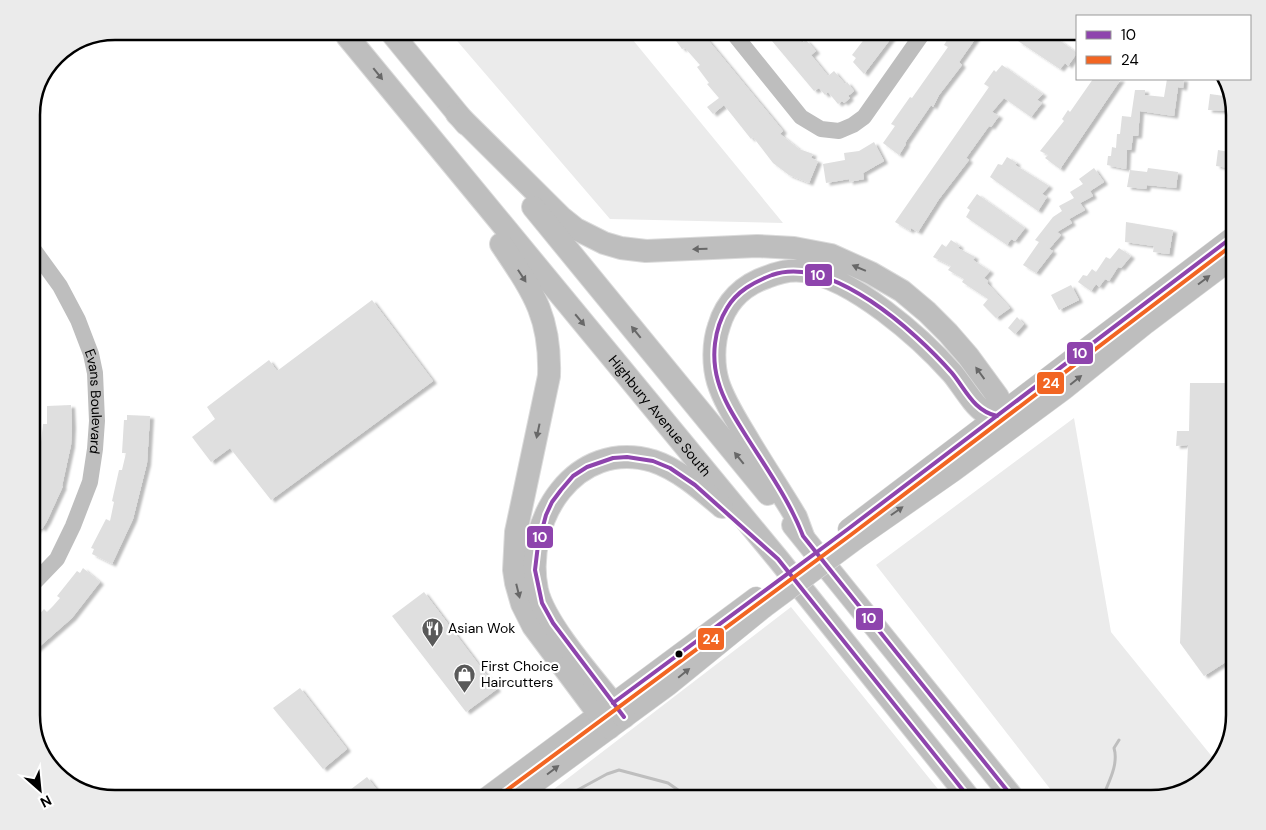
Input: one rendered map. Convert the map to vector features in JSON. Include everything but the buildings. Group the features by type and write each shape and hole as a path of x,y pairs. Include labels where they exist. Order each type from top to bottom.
{"highway":[{"name":"Highbury Avenue South","path":"350,40 437,148 778,559 963,790"},
{"path":"397,40 803,536 1007,790"},
{"path":"457,114 561,217 576,229 604,243 622,248 646,251 757,246 794,248 831,255 871,273 902,291 948,333 968,356 998,397 1003,423"},
{"path":"437,148 526,282 538,304 546,327 550,351 550,376 516,532 514,570 519,594 532,626 611,716"},
{"path":"803,536 796,517 731,411 719,383 715,346 716,334 725,310 745,287 785,271 804,271 817,274 842,285 885,311 952,373 982,411 1003,423"},
{"path":"611,716 553,623 542,603 538,590 535,570 538,545 546,515 552,502 573,476 587,467 613,458 627,457 653,461 670,468 696,485 778,559"}],"main road":[{"path":"1003,423 1226,242"},
{"path":"525,790 611,716 760,602 1003,423 1226,263"},
{"path":"498,790 611,716"}],"street":[{"path":"739,40 801,117 820,130 839,131 853,125 864,117 918,40"},
{"name":"Evans Boulevard","path":"40,258 60,286 78,320 91,354 95,373 97,421 90,482 73,526 57,559 40,577"}],"shaded area":[{"path":"456,40 633,40 783,223 610,219"},
{"path":"1074,418 1111,632 1213,757 1197,775 1180,784 1161,789 1051,790 876,565"},
{"path":"791,607 939,790 553,790"}],"waterway":[{"path":"1106,790 1115,761 1114,748 1119,740"},
{"path":"578,790 607,774 619,770 668,783 678,790"}],"transit line":[{"name":"10","path":"613,703 848,529 1226,242"},
{"name":"24","path":"507,790 852,534 1226,250"},
{"name":"10","path":"997,416 982,410 976,405 952,373 917,337 895,318 845,286 820,276 795,272 772,275 759,281 746,288 731,302 719,325 714,353 716,372 723,394 736,419 783,495 803,536 1007,790"},
{"name":"10","path":"624,717 553,623 542,603 535,570 538,545 546,515 552,502 561,490 573,476 587,467 613,458 627,457 653,461 670,468 695,485 778,559 963,790"}],"place":[{"name":"Asian Wok","path":"432,647"},
{"name":"First Choice Haircutters","path":"465,693"}]}
